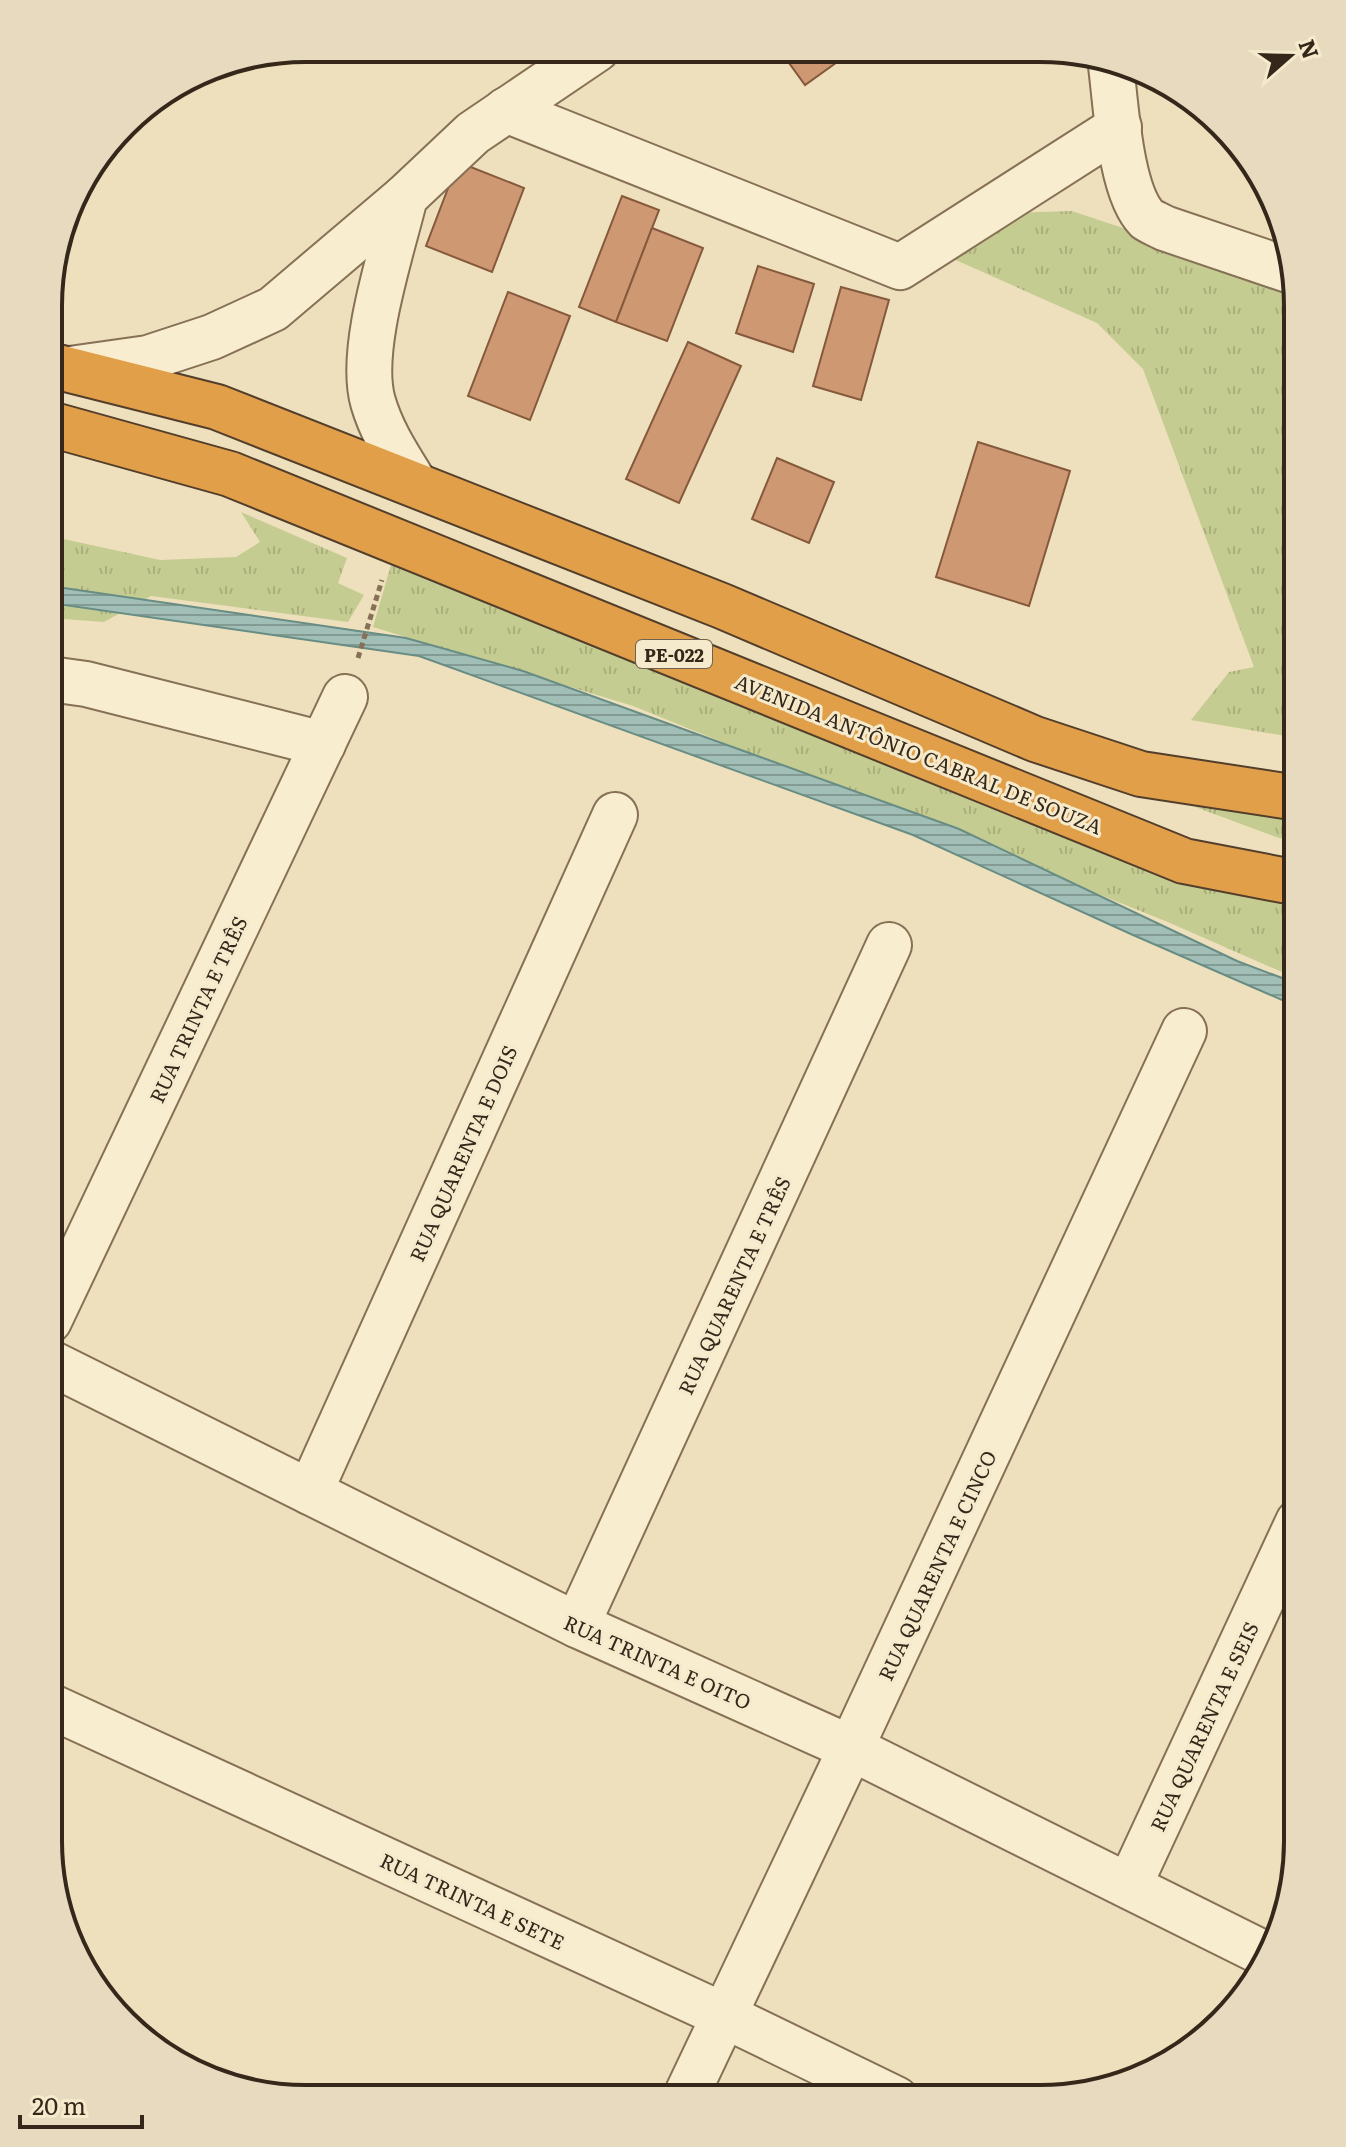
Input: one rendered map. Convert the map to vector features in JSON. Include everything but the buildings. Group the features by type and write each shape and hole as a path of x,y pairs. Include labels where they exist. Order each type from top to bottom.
{"highway":[{"path":"62,368 217,407 722,606 1035,739 1141,774 1284,796"},
{"name":"AVENIDA ANTÔNIO CABRAL DE SOUZA","path":"62,427 230,474 1184,861 1284,880"}],"street":[{"path":"62,367 148,358 212,337 273,309 405,197 473,133 575,62"},
{"path":"1112,73 1126,174 1134,198 1147,219 1164,228 1280,267"},
{"path":"506,110 900,267 1119,127"},
{"path":"405,197 369,353 372,399 386,436 415,484"},
{"name":"RUA TRINTA E TRÊS","path":"62,1294 351,680"},
{"path":"62,681 86,684 323,744"},
{"name":"RUA QUARENTA E DOIS","path":"310,1492 615,815"},
{"name":"RUA QUARENTA E TRÊS","path":"577,1625 889,945"},
{"name":"RUA QUARENTA E CINCO","path":"691,2085 1184,1031"},
{"name":"RUA TRINTA E OITO","path":"62,1368 577,1625 851,1748 1257,1950"},
{"name":"RUA QUARENTA E SEIS","path":"1129,1886 1283,1554"},
{"name":"RUA TRINTA E SETE","path":"62,1711 723,2015 867,2085"}],"path":[{"path":"351,680 377,595"}],"green space":[{"path":"1072,211 1282,281 1284,736 1191,720 1229,672 1254,667 1143,369 1097,323 940,253 1010,213"},
{"path":"241,512 347,558 338,583 364,595 348,622 151,596 104,622 62,619 62,539 160,560 236,557 260,542"},
{"path":"393,558 1284,886 1284,973 1170,923 633,706 373,627"},
{"path":"1171,798 1284,802 1284,839"}],"water":[{"path":"62,588 406,638 523,671 959,829 1237,961 1284,979 1284,1001 913,835 419,656 62,605"}]}
